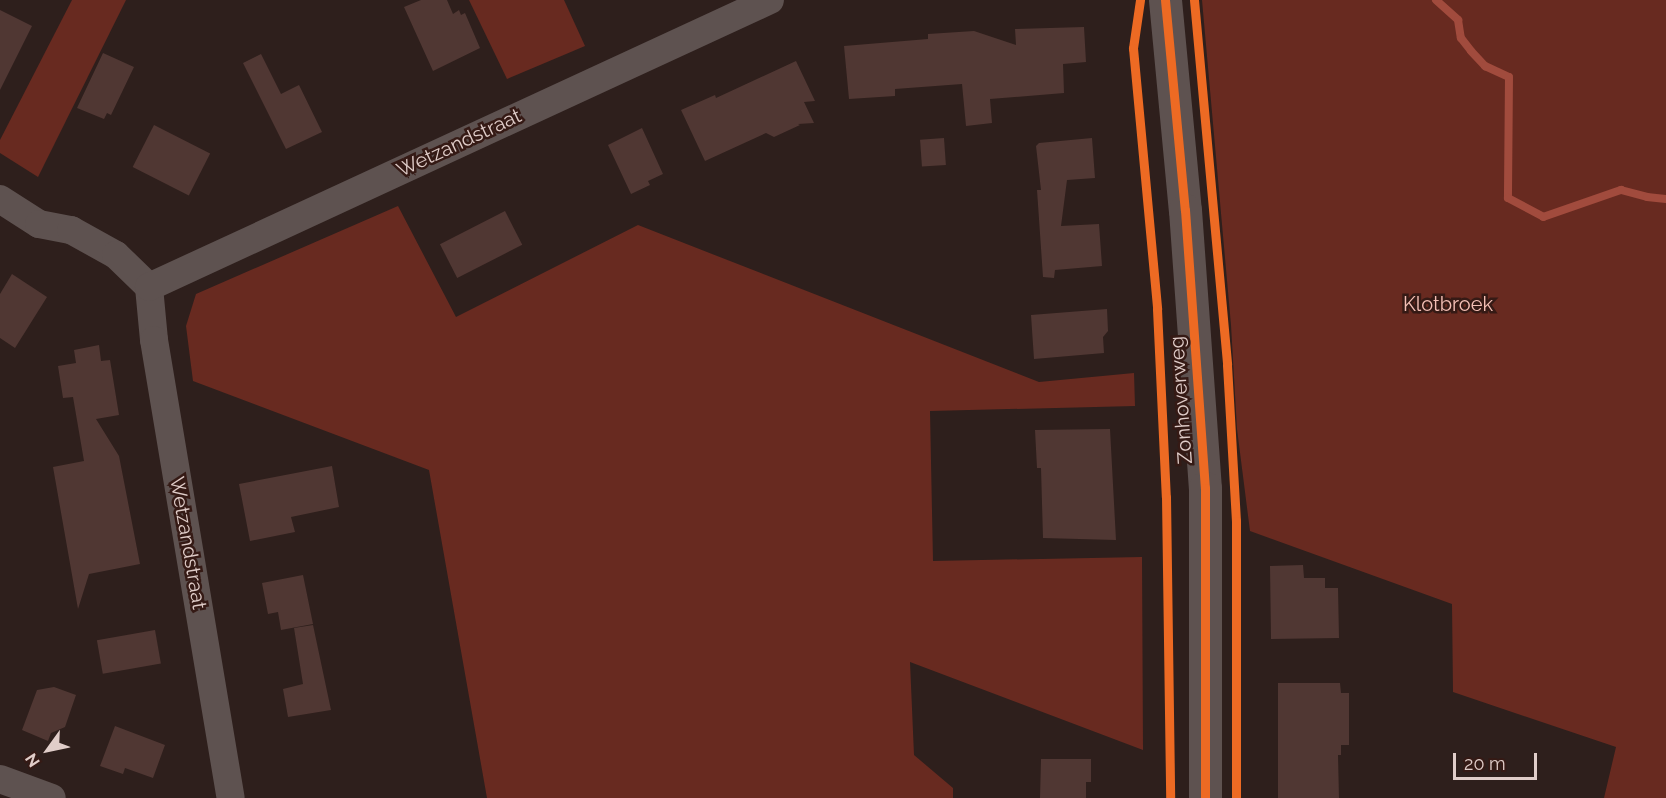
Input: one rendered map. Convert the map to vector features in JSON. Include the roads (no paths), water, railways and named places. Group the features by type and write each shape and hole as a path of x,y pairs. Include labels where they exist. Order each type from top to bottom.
{"street":[{"name":"Wetzandstraat","path":"231,798 154,340 149,287 770,0"},
{"name":"Zonhoverweg","path":"1165,0 1185,210 1205,488 1205,798"},
{"path":"0,199 39,224 71,230 116,255 149,287"},
{"path":"0,779 52,798"}],"waterway":[{"path":"1436,0 1458,20 1461,38 1485,66 1509,77 1508,198 1543,217 1621,190 1666,199"}],"park label":[{"name":"Klotbroek","path":"1448,304"}]}
